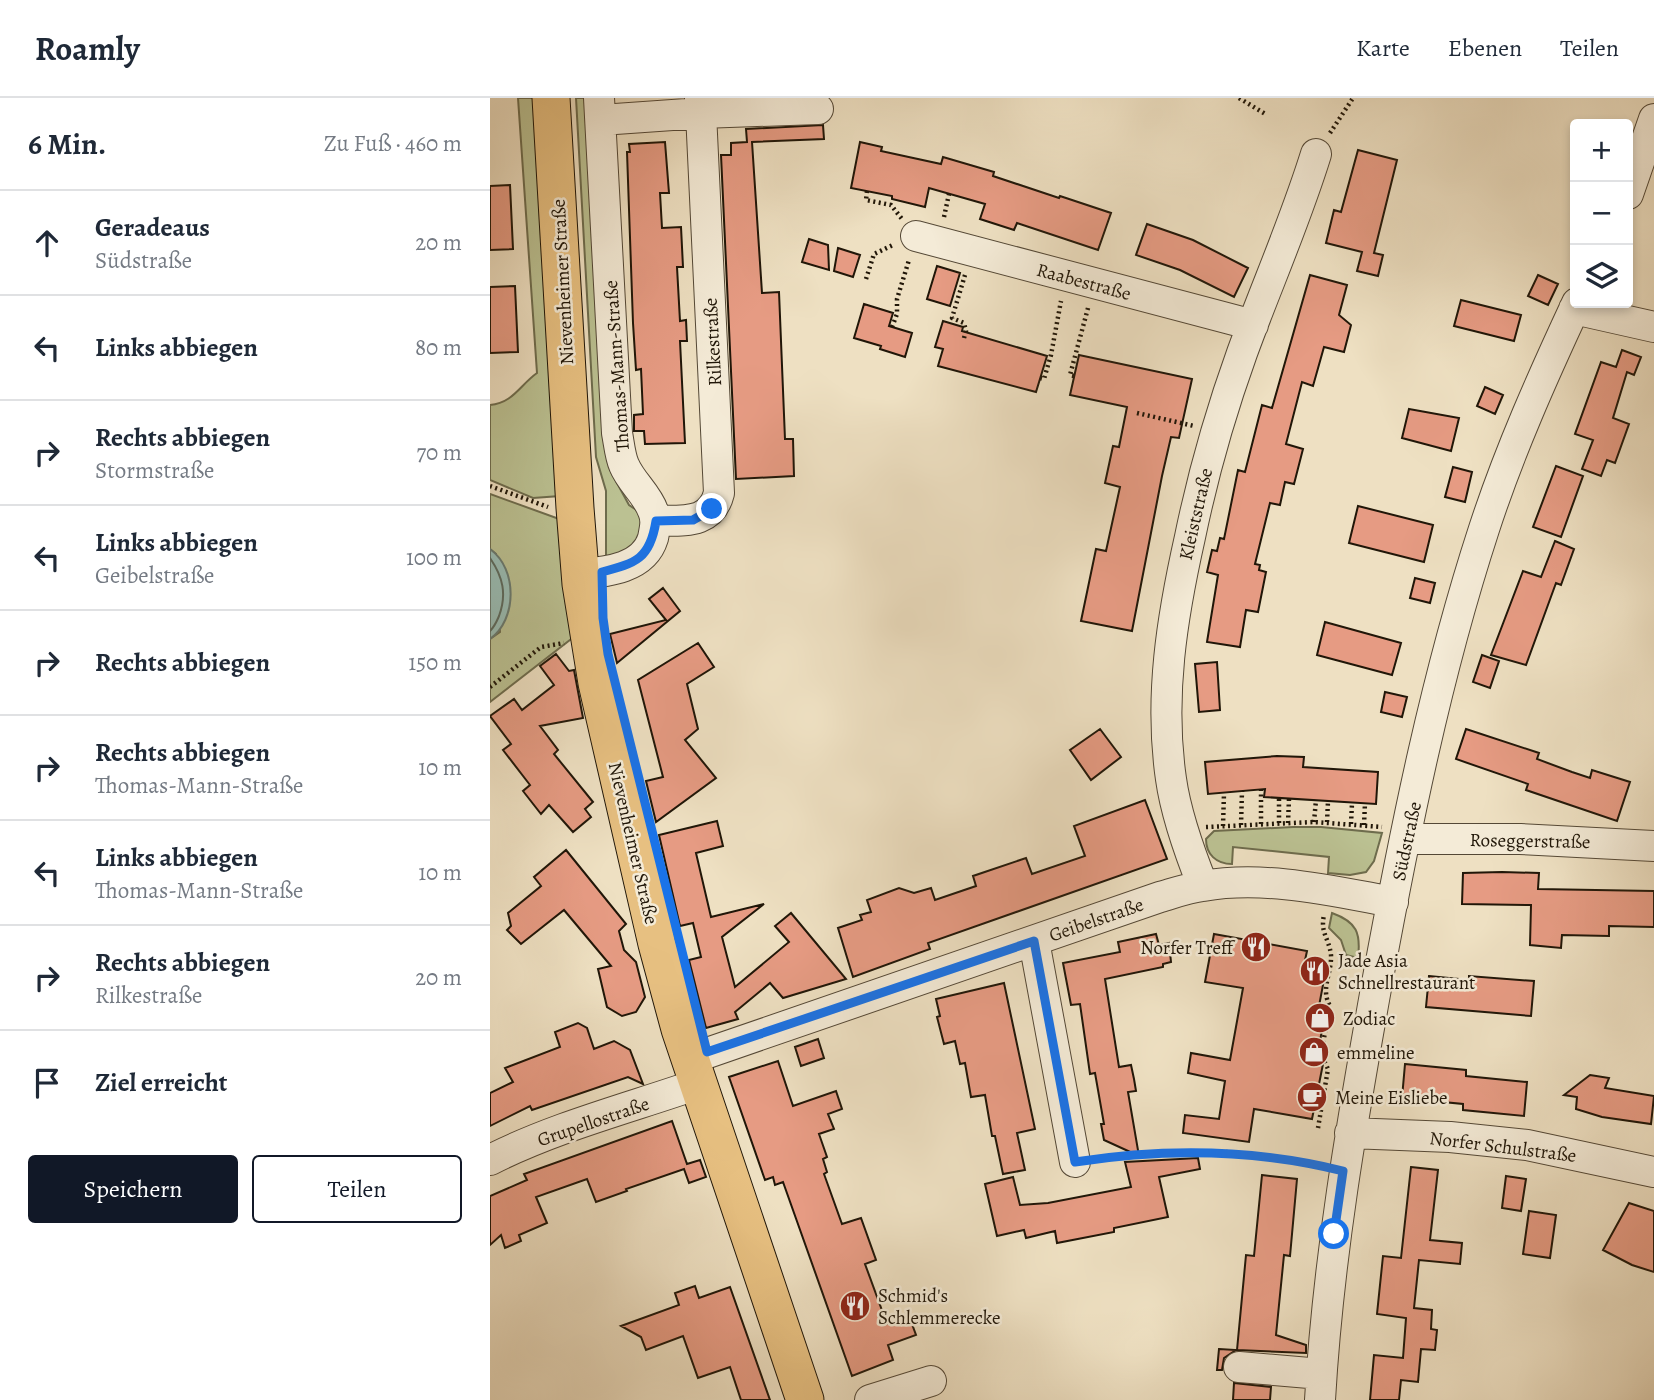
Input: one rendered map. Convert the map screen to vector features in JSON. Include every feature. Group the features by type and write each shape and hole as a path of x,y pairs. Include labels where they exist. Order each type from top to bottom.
{"main road":[{"name":"Nievenheimer Straße","path":"551,98 580,574 597,683 654,931 694,1071 805,1400"}],"street":[{"path":"600,109 701,115 818,109"},
{"name":"Thomas-Mann-Straße","path":"600,109 617,433 623,465 650,505 656,521"},
{"name":"Rilkestraße","path":"656,521 700,518 717,503 719,486 701,115"},
{"path":"1632,182 1654,119"},
{"name":"Kleiststraße","path":"1203,886 1183,828 1171,782 1168,752 1168,661 1178,588 1215,430 1307,185 1316,154"},
{"name":"Raabestraße","path":"912,249 1253,325"},
{"name":"Südstraße","path":"1321,1387 1334,1234 1343,1171 1406,834 1453,632 1503,475 1574,308"},
{"path":"1583,308 1654,327"},
{"path":"580,574 602,572 639,559 650,546 656,521"},
{"name":"Roseggerstraße","path":"1406,834 1654,846"},
{"name":"Geibelstraße","path":"694,1071 1034,941 1160,897 1203,886 1235,883 1278,884 1393,902"},
{"path":"1034,941 1075,1162"},
{"name":"Grupellostraße","path":"490,1160 562,1131 694,1071"},
{"name":"Norfer Schulstraße","path":"1350,1133 1450,1137 1527,1145 1654,1172"},
{"path":"1239,1367 1321,1387"},
{"path":"870,1400 931,1381"}],"path":[{"path":"1240,98 1267,115"},
{"path":"1316,154 1353,98"},
{"path":"867,191 866,200 891,205"},
{"path":"944,213 950,194"},
{"path":"892,327 897,314 897,299 912,249"},
{"path":"866,279 873,254"},
{"path":"964,338 964,323 952,318 966,274"},
{"path":"1040,378 1044,379 1051,355 1063,294"},
{"path":"1074,376 1070,375 1074,353 1090,302"},
{"path":"1137,413 1215,430"},
{"path":"490,486 552,508 575,508"},
{"path":"490,687 541,647 589,639"},
{"path":"1261,789 1261,824"},
{"path":"1241,825 1242,791"},
{"path":"1223,826 1224,793"},
{"path":"1279,798 1279,823"},
{"path":"1288,823 1289,799"},
{"path":"1314,822 1316,800"},
{"path":"1327,822 1328,801"},
{"path":"1351,824 1352,803"},
{"path":"1364,825 1365,803"},
{"path":"1183,828 1327,822 1364,825 1406,834"},
{"path":"1318,1128 1328,1069 1321,1054 1330,1006 1325,997 1331,954 1322,927 1329,891"},
{"path":"1075,1162 1126,1154 1193,1152 1258,1155 1343,1171"}],"green space":[{"path":"518,98 536,98 560,496 533,498 490,480 490,405 505,401 537,373"},
{"path":"576,98 588,98 611,472 629,505 638,511 646,527 637,547 606,558 606,491 596,457"},
{"path":"490,494 562,520 575,636 490,702 490,639 500,632 496,554 490,549"},
{"path":"1293,827 1382,833 1374,861 1366,872 1350,875 1328,873 1329,857 1233,847 1232,864 1226,864 1213,857 1206,844 1206,839 1214,831"},
{"path":"1332,913 1347,920 1356,930 1359,942 1358,958 1346,955 1341,940 1329,928"}],"water":[{"path":"490,549 506,569 511,594 505,620 490,639"}],"building":[{"path":"823,125 824,139 752,142 762,293 779,292 785,439 793,439 794,476 736,479 721,155 731,155 731,143 747,142 746,129"},
{"path":"665,142 669,193 660,193 662,228 681,227 683,267 677,267 680,321 686,320 687,341 680,341 685,443 645,444 644,431 634,431 634,415 643,414 641,369 636,370 633,323 627,152 630,152 629,144"},
{"path":"860,142 882,147 881,151 941,164 943,157 994,172 993,176 1059,198 1060,196 1111,213 1098,250 1017,223 1014,230 980,219 985,204 929,188 925,207 892,199 892,196 851,188"},
{"path":"1358,150 1397,160 1374,253 1383,255 1378,276 1357,271 1362,252 1326,243 1334,210 1341,212"},
{"path":"510,185 513,249 490,250 490,186"},
{"path":"1147,224 1193,240 1248,268 1234,297 1180,270 1136,255"},
{"path":"809,239 828,245 829,270 802,262"},
{"path":"838,248 860,255 853,277 834,271"},
{"path":"937,266 960,273 950,306 927,299"},
{"path":"1310,275 1347,285 1339,315 1351,325 1344,352 1324,347 1313,386 1302,382 1286,444 1303,449 1294,484 1285,482 1280,505 1270,503 1255,564 1260,565 1259,570 1266,572 1258,612 1246,610 1240,647 1207,642 1218,575 1207,572 1212,550 1217,551 1220,538 1224,539 1238,470 1245,472 1262,405 1272,408"},
{"path":"1538,275 1558,284 1548,305 1528,296"},
{"path":"515,286 518,352 490,353 490,287"},
{"path":"1461,300 1521,315 1514,341 1454,326"},
{"path":"864,304 893,313 889,326 912,333 905,357 854,338"},
{"path":"943,321 963,327 962,331 1047,356 1036,392 938,366 943,349 935,347"},
{"path":"1622,350 1641,357 1634,375 1627,372 1613,418 1629,424 1615,463 1607,460 1601,476 1582,469 1593,440 1575,434 1601,362 1616,367"},
{"path":"1079,355 1192,379 1179,438 1171,437 1132,631 1081,621 1096,549 1106,551 1120,487 1105,483 1113,446 1119,447 1127,407 1070,395"},
{"path":"1485,387 1503,395 1495,414 1477,406"},
{"path":"1409,409 1459,418 1451,451 1402,438"},
{"path":"1556,466 1583,476 1561,537 1533,527"},
{"path":"1453,467 1472,472 1465,502 1445,497"},
{"path":"1358,506 1433,525 1424,562 1349,543"},
{"path":"1555,541 1574,549 1561,585 1556,583 1526,665 1491,655 1523,571 1541,577"},
{"path":"1415,578 1435,583 1430,603 1410,598"},
{"path":"663,588 680,611 617,663 610,634 666,620 649,599"},
{"path":"1325,622 1401,643 1392,675 1317,655"},
{"path":"698,643 714,667 687,684 698,729 685,740 716,778 656,822 646,781 663,777 638,680"},
{"path":"556,654 569,671 574,670 583,718 540,726 558,750 554,754 593,802 585,809 591,817 573,832 549,805 541,814 523,791 530,785 503,750 511,744 490,716 514,699 522,710 554,685 540,666"},
{"path":"1482,655 1499,661 1490,688 1473,682"},
{"path":"1217,662 1220,710 1199,712 1195,664"},
{"path":"1385,692 1407,697 1402,717 1381,712"},
{"path":"1100,729 1121,757 1091,780 1070,750"},
{"path":"1466,729 1539,753 1537,759 1590,778 1592,770 1630,782 1617,821 1526,790 1528,784 1456,759"},
{"path":"1277,756 1304,757 1303,767 1378,772 1376,804 1264,797 1265,789 1208,794 1205,762"},
{"path":"1145,800 1167,859 928,943 930,949 853,977 838,928 862,920 860,915 871,912 867,900 899,888 914,893 931,888 935,900 976,886 973,876 1026,858 1032,874 1085,856 1074,826"},
{"path":"717,821 723,846 696,853 711,917 764,904 722,937 735,987 789,942 775,926 791,913 846,979 783,998 770,983 735,1012 738,1019 706,1028 689,960 701,957 693,923 680,926 659,835"},
{"path":"566,850 626,924 619,931 624,950 636,962 645,997 636,1012 622,1016 607,1007 598,969 611,966 564,910 521,944 507,930 511,926 508,913 541,886 534,877"},
{"path":"1463,873 1539,873 1538,889 1654,891 1654,927 1609,926 1609,936 1562,935 1561,948 1530,945 1531,905 1462,904"},
{"path":"1156,934 1159,945 1169,943 1171,962 1163,964 1163,967 1105,979 1119,1067 1131,1065 1134,1079 1136,1091 1128,1092 1139,1156 1104,1140 1101,1124 1104,1124 1095,1073 1090,1074 1080,1004 1071,1005 1063,963 1120,952 1118,942"},
{"path":"1214,934 1307,951 1304,965 1326,969 1319,1006 1326,1008 1316,1063 1323,1064 1312,1119 1254,1109 1249,1142 1183,1133 1185,1115 1219,1119 1225,1081 1188,1073 1191,1053 1230,1060 1243,988 1205,982"},
{"path":"1429,976 1534,981 1531,1016 1426,1007"},
{"path":"1004,983 1035,1129 1017,1133 1025,1170 1003,1174 995,1136 992,1136 985,1095 971,1097 965,1063 960,1064 955,1041 944,1044 937,1017 940,1016 936,999"},
{"path":"578,1023 587,1028 594,1049 614,1041 630,1050 643,1084 628,1077 532,1110 530,1106 490,1126 490,1093 513,1082 505,1068 560,1047 555,1032"},
{"path":"818,1039 824,1058 801,1066 795,1047"},
{"path":"778,1061 793,1106 836,1091 842,1109 828,1114 834,1129 819,1134 827,1157 823,1159 827,1172 824,1174 842,1224 861,1218 876,1260 865,1264 887,1324 909,1316 916,1335 888,1345 893,1360 852,1376 783,1182 775,1185 773,1177 765,1180 729,1077"},
{"path":"1405,1064 1466,1070 1466,1076 1527,1082 1524,1116 1463,1110 1463,1104 1402,1098"},
{"path":"1590,1075 1609,1078 1605,1088 1654,1096 1651,1124 1602,1117 1576,1109 1577,1097 1564,1095"},
{"path":"672,1121 687,1164 700,1160 706,1177 689,1183 684,1169 596,1202 587,1179 536,1197 547,1223 519,1235 521,1241 505,1248 501,1235 490,1245 490,1196 527,1180 524,1174"},
{"path":"1198,1158 1200,1169 1159,1177 1168,1217 1114,1228 1114,1232 1057,1243 1055,1231 1026,1238 1024,1230 997,1236 985,1184 1013,1177 1020,1205 1048,1203 1131,1187 1125,1162"},
{"path":"1411,1167 1438,1170 1430,1240 1462,1243 1460,1264 1419,1260 1414,1308 1432,1310 1431,1329 1437,1330 1435,1350 1421,1349 1418,1382 1401,1380 1399,1400 1370,1400 1374,1355 1403,1358 1406,1318 1377,1314 1383,1256 1401,1258"},
{"path":"1262,1175 1297,1179 1290,1256 1284,1255 1276,1335 1306,1345 1306,1353 1237,1350 1246,1255 1254,1256"},
{"path":"1506,1176 1526,1179 1521,1211 1502,1208"},
{"path":"1629,1203 1654,1211 1654,1272 1632,1265 1603,1250"},
{"path":"1529,1211 1556,1215 1550,1258 1523,1254"},
{"path":"695,1286 699,1298 730,1287 770,1400 741,1400 730,1367 698,1378 683,1336 646,1350 641,1337 621,1326 679,1305 675,1293"},
{"path":"1219,1349 1236,1350 1224,1358 1222,1370 1217,1370"},
{"path":"1234,1383 1271,1387 1270,1400 1233,1400"}],"place":[{"name":"Norfer Treff","path":"1256,947"},
{"name":"Jade Asia Schnellrestaurant","path":"1315,971"},
{"name":"Zodiac","path":"1320,1018"},
{"name":"emmeline","path":"1314,1052"},
{"name":"Meine Eisliebe","path":"1312,1097"},
{"name":"Schmid's Schlemmerecke","path":"855,1306"}],"route":[{"path":"712,509 693,520 656,521 652,541 644,555 631,564 602,572 603,618 608,654 707,1052 1034,941 1075,1162 1126,1154 1193,1152 1258,1155 1343,1171 1334,1234"}]}
